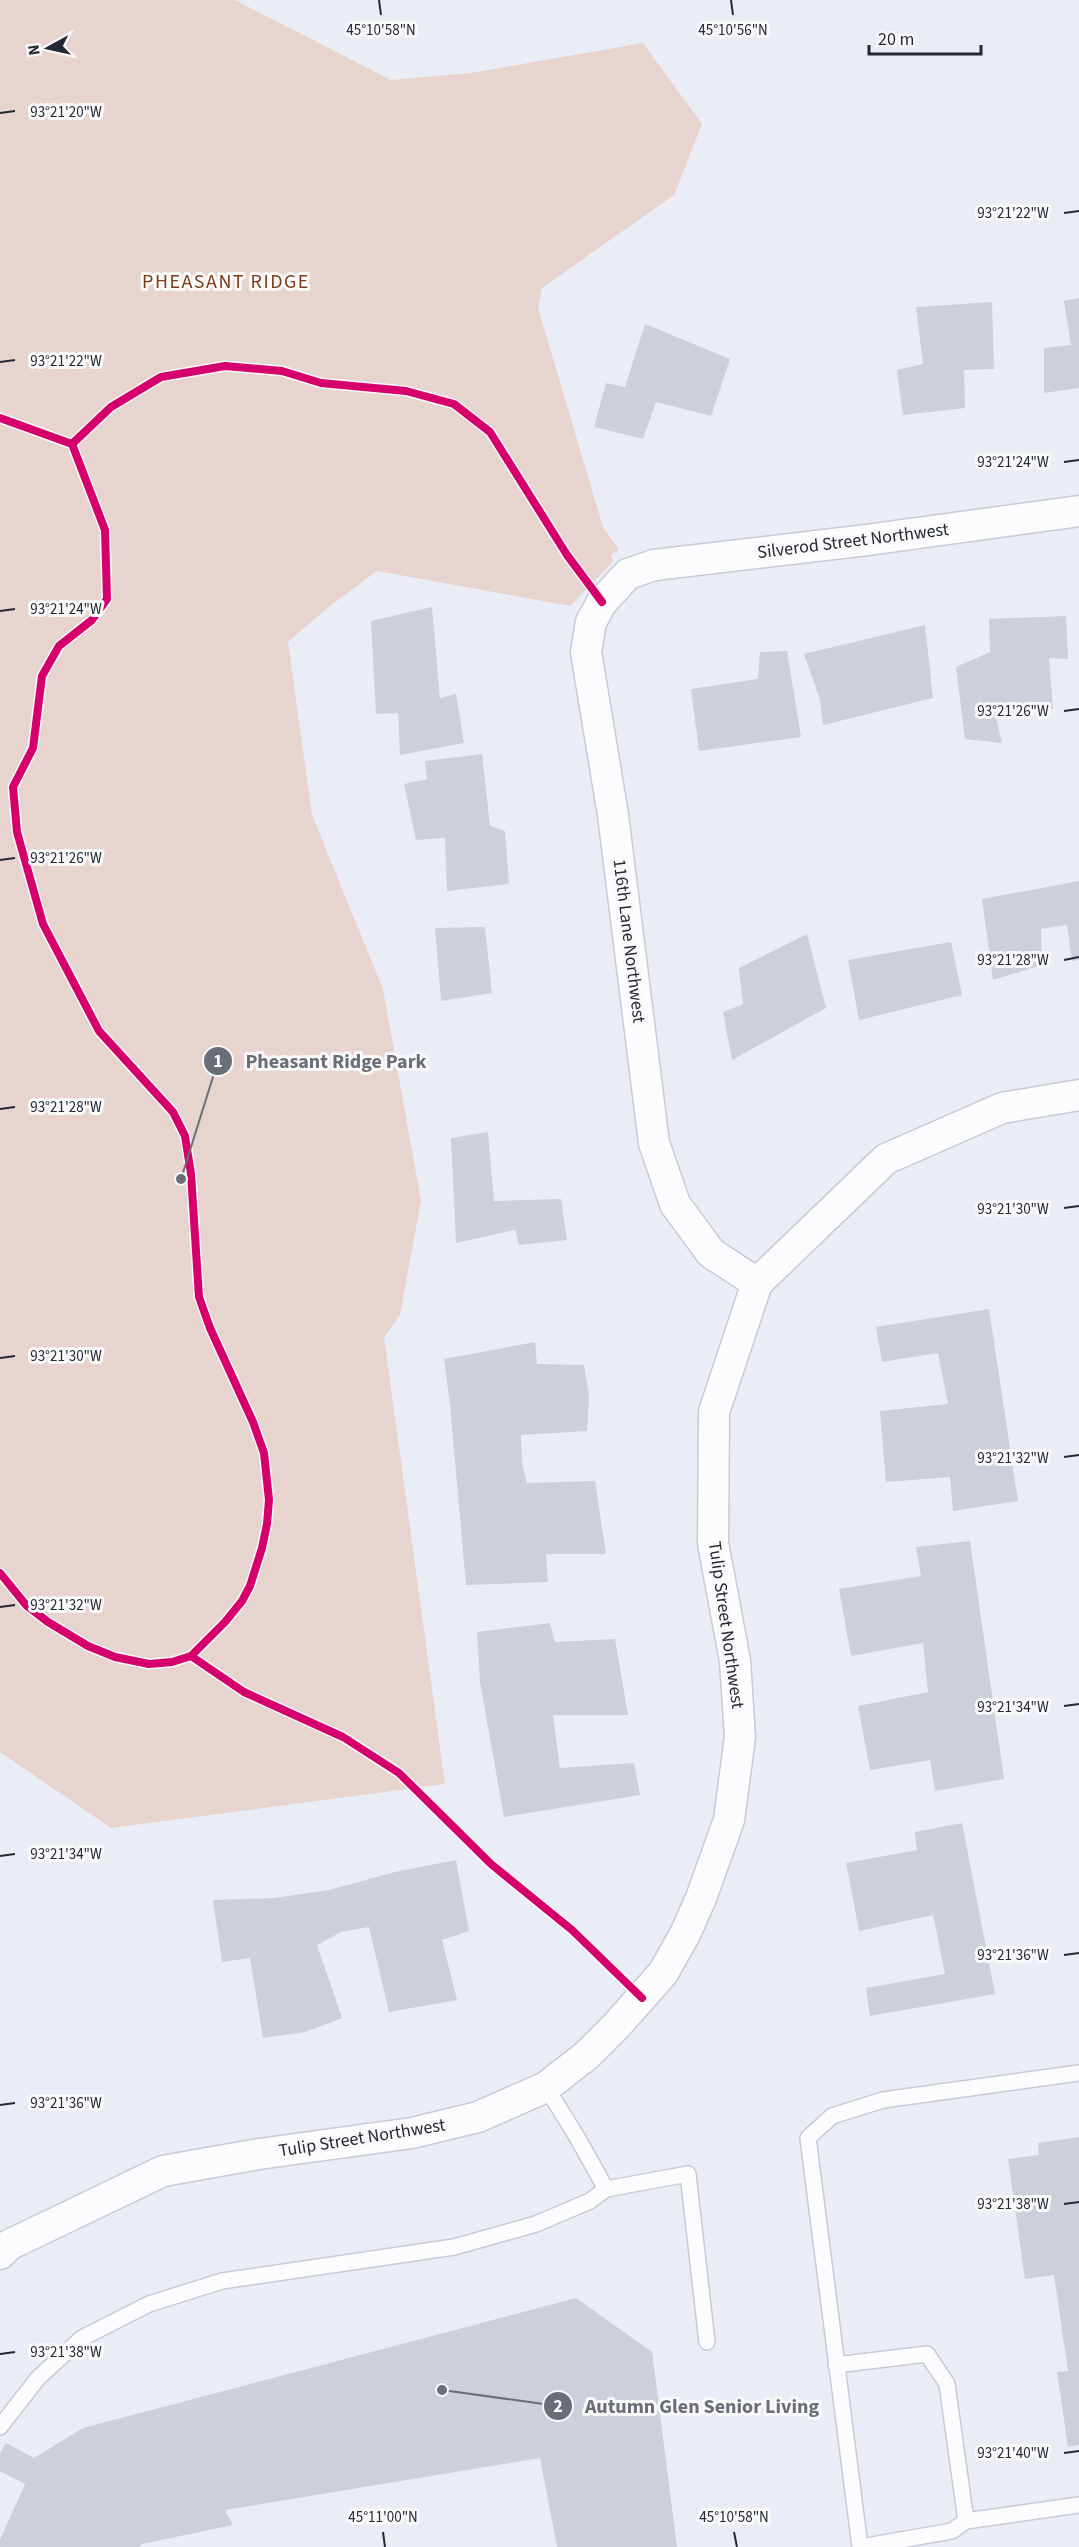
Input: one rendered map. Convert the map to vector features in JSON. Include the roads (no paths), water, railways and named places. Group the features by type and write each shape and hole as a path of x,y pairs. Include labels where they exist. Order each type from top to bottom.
{"street":[{"name":"Silverod Street Northwest","path":"628,574 654,565 867,540 1079,511"},
{"name":"116th Lane Northwest","path":"628,574 602,602 591,622 586,652 613,815 654,1143 675,1204 711,1253 757,1283"},
{"name":"Tulip Street Northwest","path":"3,2245 163,2170 412,2133 478,2117 546,2087 587,2055 624,2019 663,1973 685,1934 729,1820 740,1737 735,1660 713,1543 714,1412 757,1283 886,1159 1002,1108 1079,1095"}],"lane":[{"path":"1079,2073 883,2100 832,2116 807,2138 860,2547 952,2531 966,2520 1079,2505"},
{"path":"546,2087 606,2189"},
{"path":"0,2427 38,2378 82,2338 148,2304 222,2281 454,2247 536,2224 590,2201 606,2189 688,2174 707,2342"},
{"path":"836,2365 927,2354 947,2384 966,2520"}],"place":[{"name":"Pheasant Ridge Park","path":"181,1179"},
{"name":"Autumn Glen Senior Living","path":"442,2390"}],"district":[{"name":"PHEASANT RIDGE","path":"226,282"}]}
